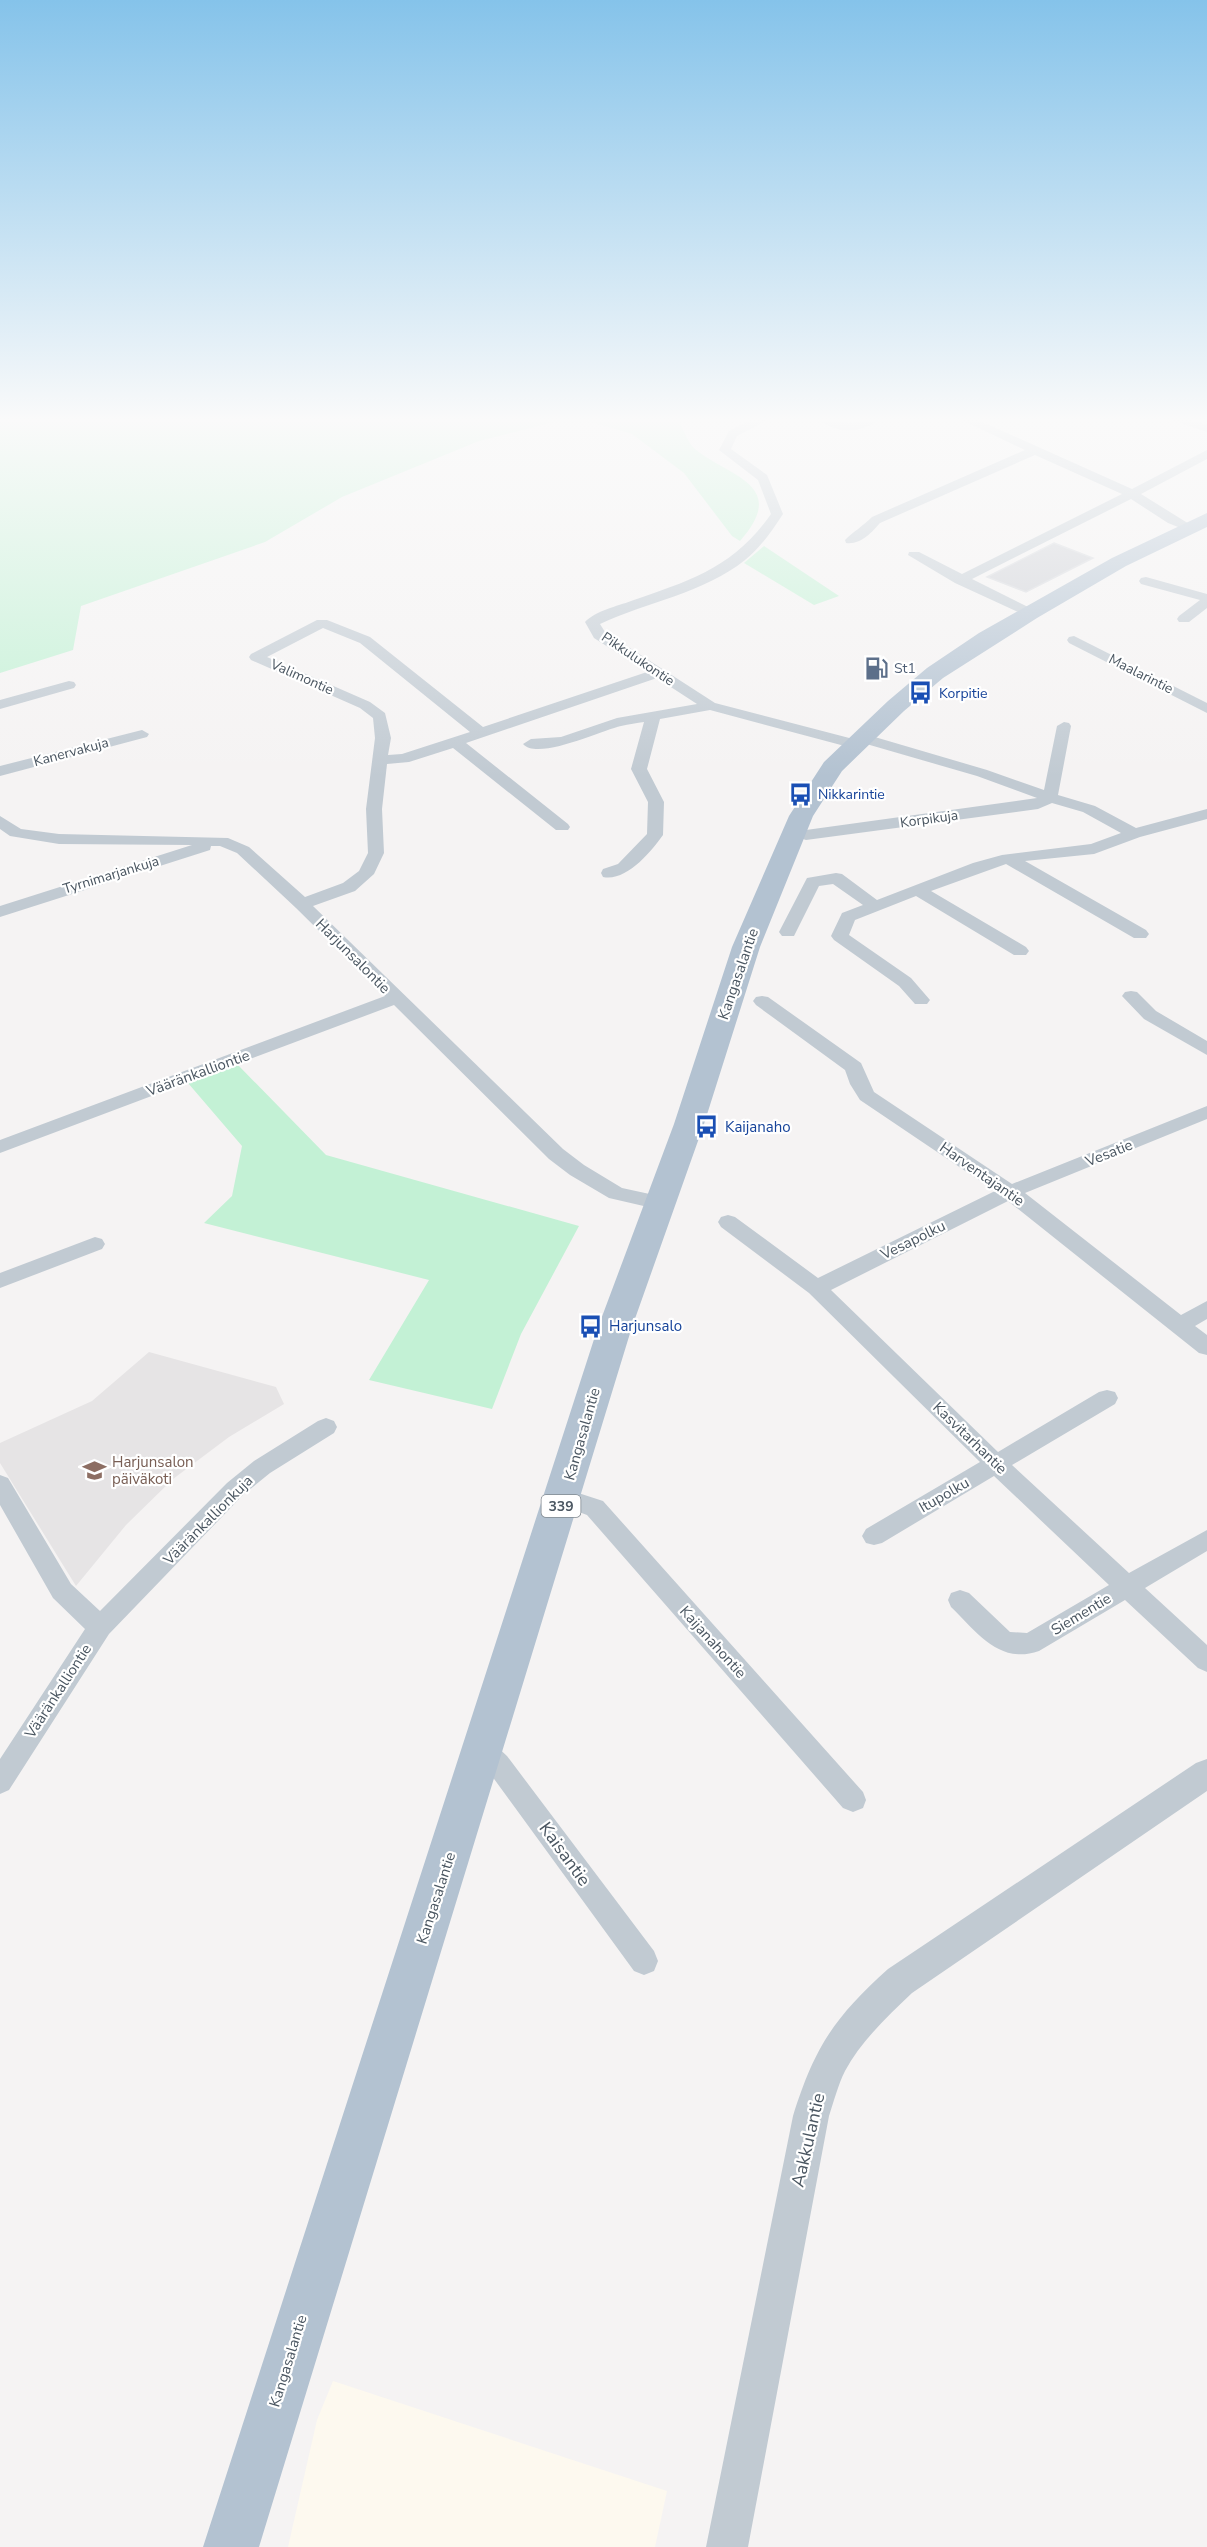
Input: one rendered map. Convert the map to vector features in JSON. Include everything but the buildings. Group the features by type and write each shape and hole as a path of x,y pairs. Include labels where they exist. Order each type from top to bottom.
{"main road":[{"name":"Kangasalantie","path":"231,2547 290,2352 483,1750 614,1330 661,1203 746,947 787,847 812,798 833,767 896,706 935,673 1029,613 1119,562 1166,539"}],"street":[{"name":"Pikkulukontie","path":"759,539 755,545 719,572 591,622 599,635 710,706 859,741"},
{"path":"960,580 1043,539"},
{"path":"914,555 1029,613"},
{"path":"1146,581 1207,599"},
{"path":"1184,619 1207,599"},
{"name":"Valimontie","path":"302,904 349,887 366,874 376,853 374,809 383,738 380,716 365,705 256,657 322,623 365,640 481,733"},
{"name":"Maalarintie","path":"1074,640 1207,708"},
{"path":"381,760 404,759 659,674"},
{"path":"0,705 69,684"},
{"path":"531,744 563,741 617,722 710,706"},
{"path":"609,873 624,867 656,836 656,802 639,769 653,717"},
{"path":"1050,798 1064,726"},
{"name":"Kanervakuja","path":"0,771 142,734"},
{"path":"859,741 982,773 1050,798 1089,809 1134,834"},
{"path":"455,742 562,827"},
{"name":"Korpikuja","path":"806,835 1031,805 1050,798"},
{"path":"921,1000 905,982 840,936 848,917 979,866 1008,858 1094,849 1134,834 1207,814"},
{"name":"Harjunsalontie","path":"0,821 16,833 59,838 222,841 243,850 302,904 556,1154 577,1170 616,1193 661,1203"},
{"name":"Tyrnimarjankuja","path":"0,912 50,894 222,841"},
{"path":"1008,858 1140,934"},
{"path":"788,932 813,882 836,878 874,905"},
{"path":"918,890 1020,951"},
{"path":"1131,996 1150,1015 1207,1049"},
{"name":"Vääränkalliontie","path":"0,1147 396,998"},
{"name":"Harventajantie","path":"762,1001 854,1067 859,1084 867,1096 1010,1192 1207,1347"},
{"name":"Vesatie","path":"1010,1192 1207,1112"},
{"name":"Vesapolku","path":"816,1288 1010,1192"},
{"name":"Kasvitarhantie","path":"728,1222 816,1288 997,1465 1207,1661"},
{"path":"0,1281 95,1244"},
{"path":"1180,1325 1207,1309"},
{"name":"Itupolku","path":"874,1536 1107,1398"},
{"name":"Vääränkallionkuja","path":"100,1627 235,1489 262,1467 326,1427"},
{"name":"Vääränkalliontie","path":"0,1484 62,1591 100,1627 0,1782"},
{"name":"Kaijanahontie","path":"563,1497 595,1508 853,1800"},
{"name":"Siementie","path":"960,1600 1004,1642 1030,1644 1207,1539"},
{"name":"Kaisantie","path":"483,1750 498,1764 644,1961"},
{"name":"Aakkulantie","path":"727,2547 811,2116 820,2086 833,2057 879,2000 900,1981 1207,1773"}],"shaded area":[{"name":"Harjunsalon päiväkoti","path":"149,1352 276,1387 284,1404 229,1437 173,1479 126,1525 76,1586 0,1463 0,1443 92,1401"},
{"path":"333,2381 667,2491 655,2547 288,2547 317,2420"}],"green space":[{"path":"0,539 270,539 81,606 73,650 0,673"},
{"path":"764,546 839,596 814,605 744,563"},
{"path":"238,1065 326,1155 579,1226 521,1334 492,1409 369,1380 429,1280 204,1223 232,1196 242,1146 188,1083"}],"place":[{"name":"St1","path":"876,668"},
{"name":"Korpitie","path":"921,693"},
{"name":"Nikkarintie","path":"800,794"},
{"name":"Kaijanaho","path":"707,1127"},
{"name":"Harjunsalo","path":"591,1326"},
{"name":"Harjunsalon päiväkoti","path":"94,1471"}]}
